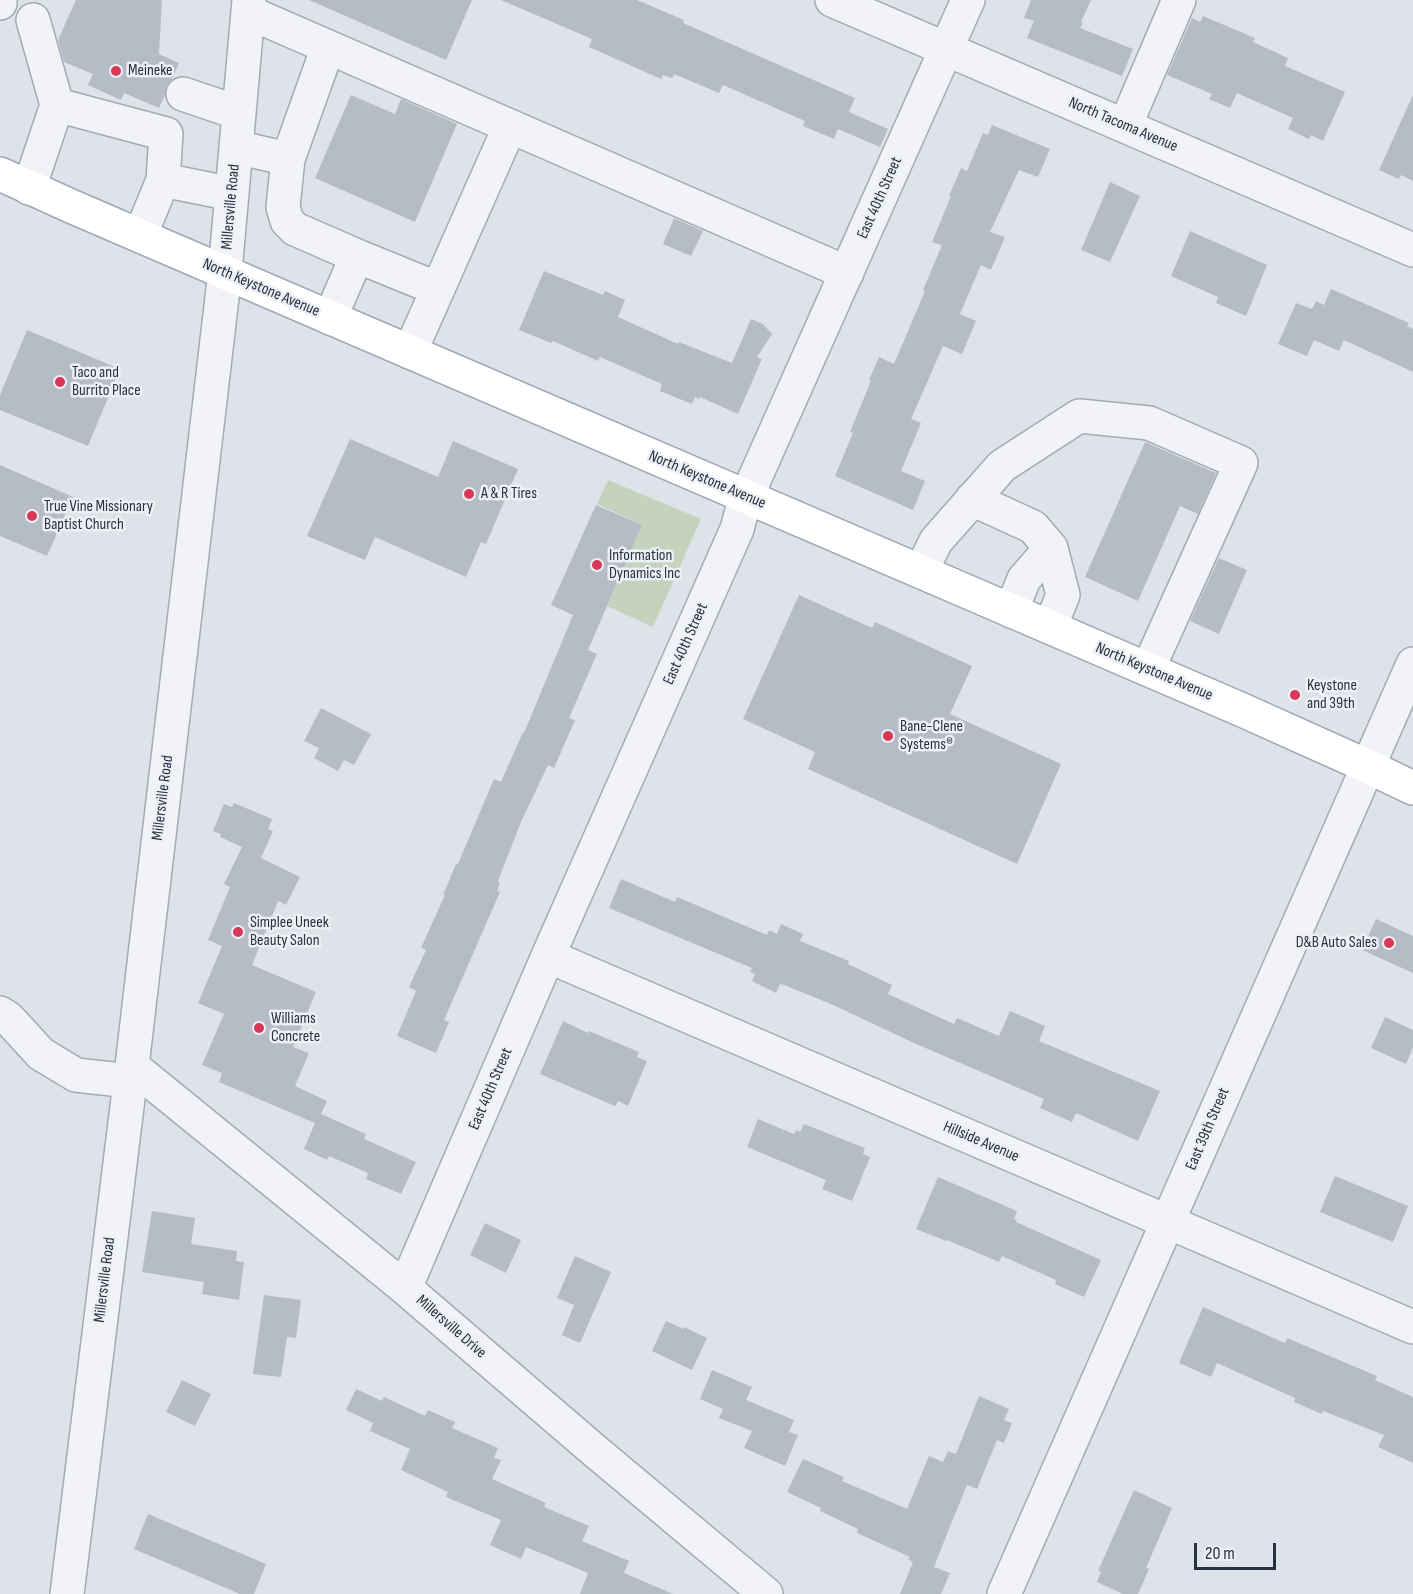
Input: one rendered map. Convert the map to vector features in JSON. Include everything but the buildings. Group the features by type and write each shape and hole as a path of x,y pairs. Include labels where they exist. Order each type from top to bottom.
{"main road":[{"name":"North Keystone Avenue","path":"0,174 1148,669 1413,788"}],"street":[{"name":"North Tacoma Avenue","path":"832,0 1413,250"},
{"name":"East 40th Street","path":"405,1288 548,956 737,529 754,480 968,0"},
{"path":"1125,126 1179,0"},
{"path":"248,6 328,47 847,273"},
{"name":"Millersville Road","path":"67,1594 225,272 248,6"},
{"path":"29,188 57,105 33,20"},
{"path":"328,47 288,159 283,207 287,221 295,229 438,289"},
{"path":"183,94 239,113"},
{"path":"57,105 166,134 163,180 140,236"},
{"path":"410,352 510,126"},
{"path":"236,147 288,159"},
{"path":"163,180 232,194"},
{"path":"330,318 357,256"},
{"path":"921,572 936,541 1002,466 1079,416 1149,423 1241,463 1148,669"},
{"path":"972,499 1033,527 1051,548 1063,595 1050,627"},
{"path":"1011,611 1024,579 1051,548"},
{"name":"East 39th Street","path":"1004,1594 1367,766 1406,696 1413,664"},
{"name":"Hillside Avenue","path":"548,956 1413,1327"},
{"path":"0,1013 8,1018 41,1054 76,1074 131,1073"},
{"name":"Millersville Drive","path":"131,1073 405,1288 766,1594"}],"green space":[{"path":"608,480 701,519 653,627 607,606 642,525 597,504"}],"place":[{"name":"Meineke","path":"116,71"},
{"name":"Taco and Burrito Place","path":"60,382"},
{"name":"A & R Tires","path":"469,494"},
{"name":"True Vine Missionary Baptist Church","path":"32,516"},
{"name":"Information Dynamics Inc","path":"597,565"},
{"name":"Keystone and 39th","path":"1295,695"},
{"name":"Bane-Clene Systems®","path":"888,736"},
{"name":"Simplee Uneek Beauty Salon","path":"238,932"},
{"name":"D&B Auto Sales","path":"1389,943"},
{"name":"Williams Concrete","path":"259,1028"}]}
